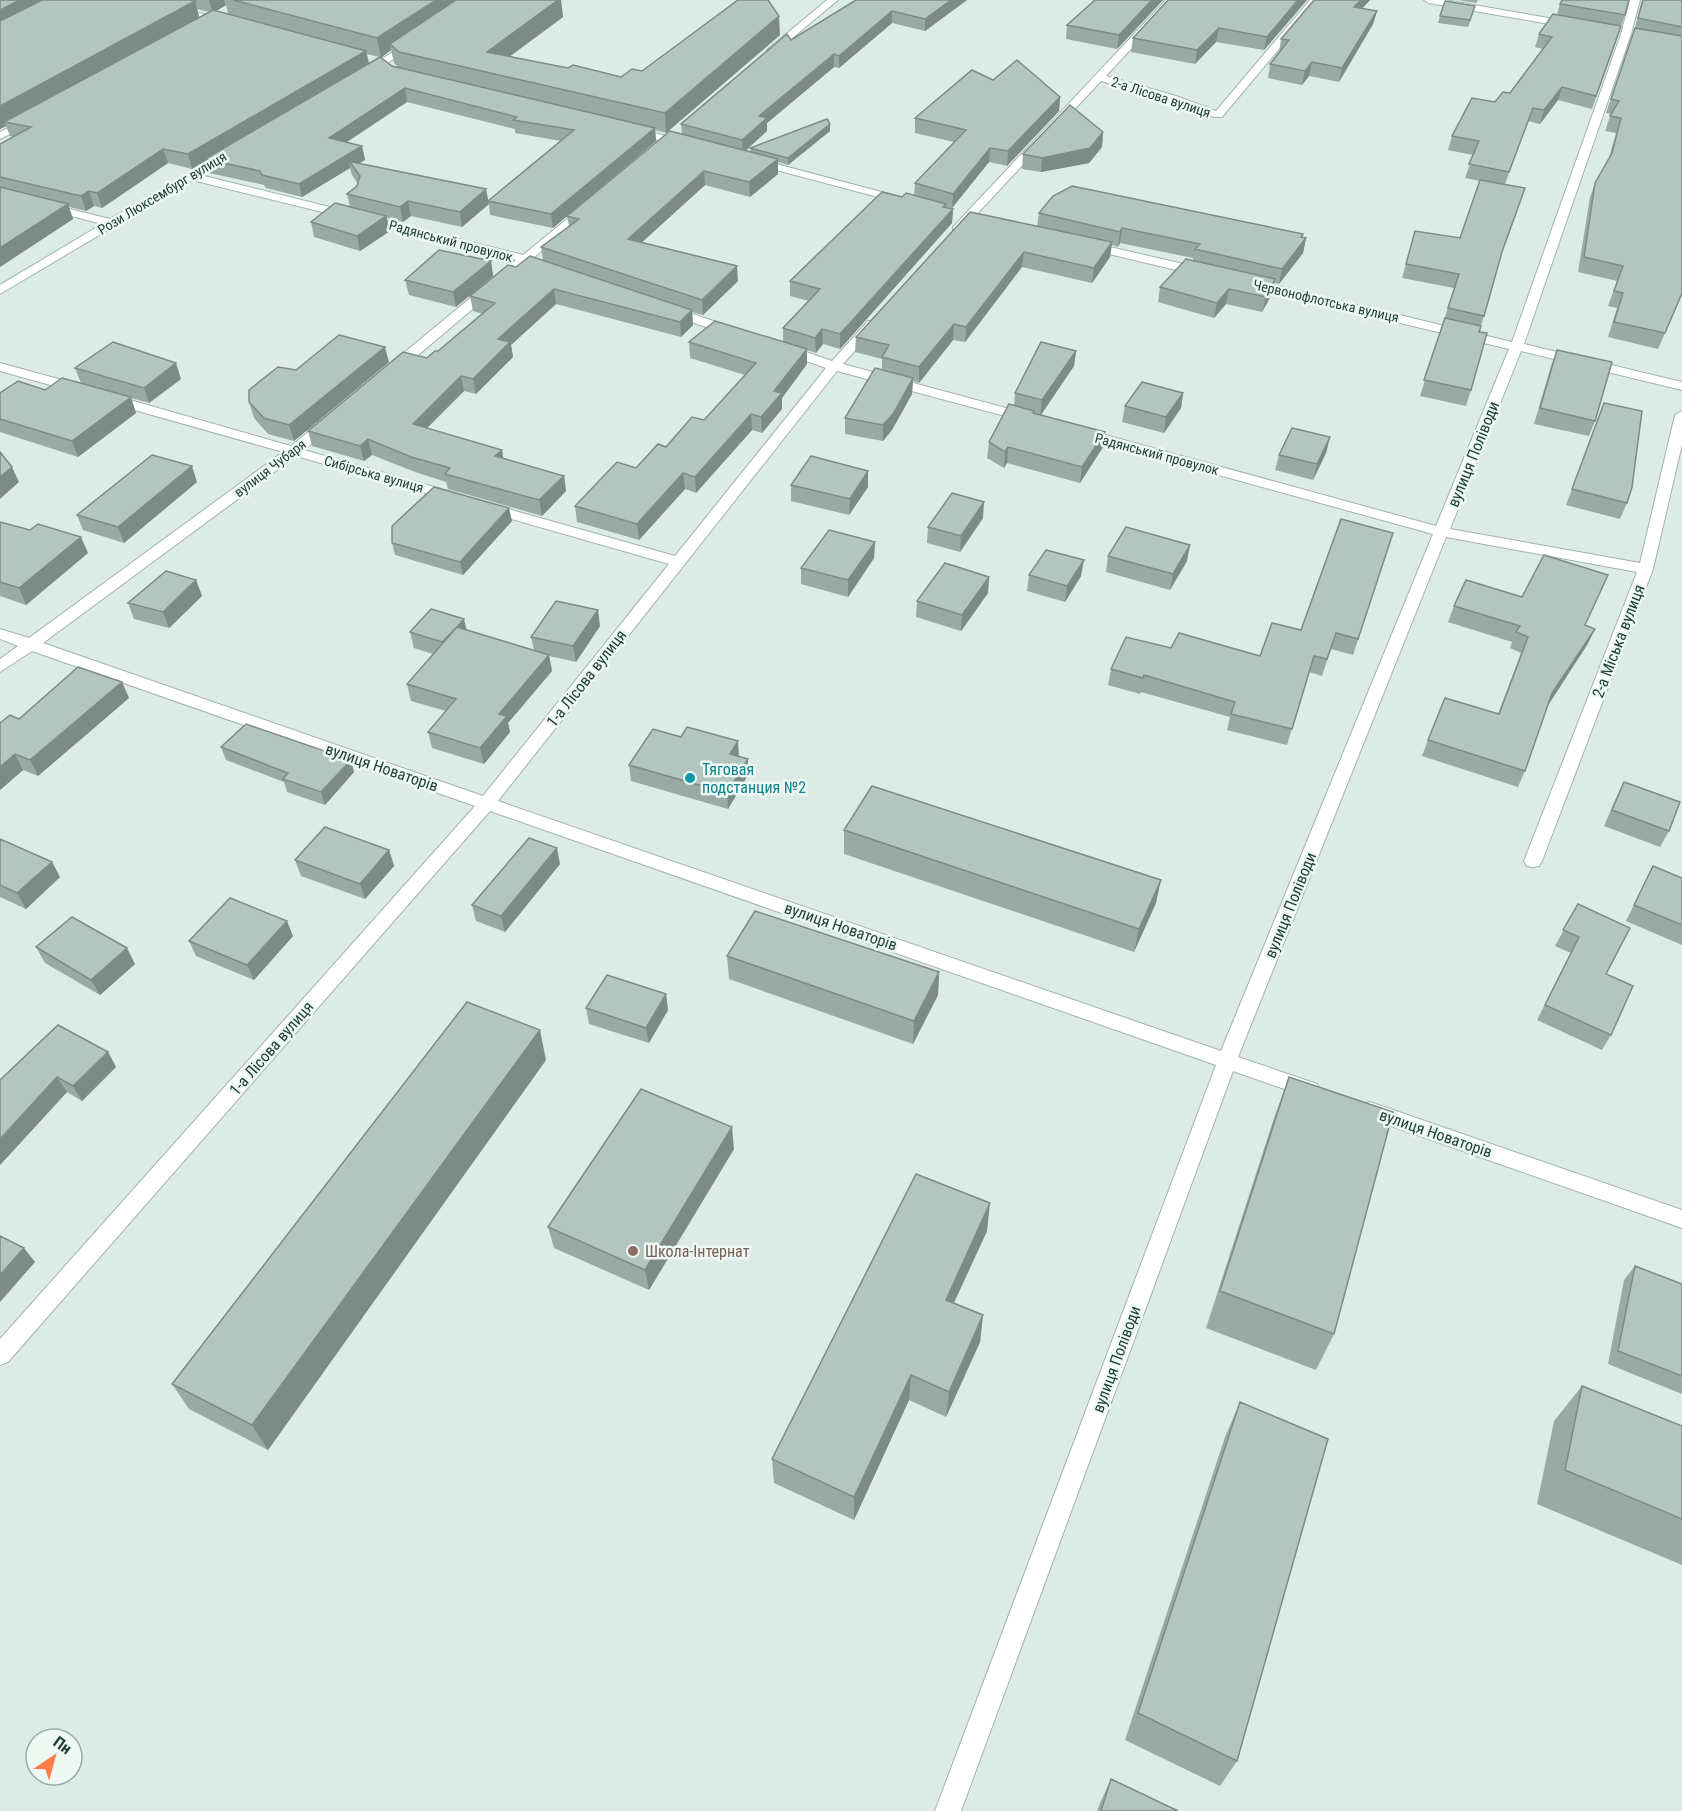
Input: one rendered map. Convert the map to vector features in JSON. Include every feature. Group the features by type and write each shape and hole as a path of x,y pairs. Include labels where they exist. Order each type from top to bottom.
{"street":[{"path":"135,0 211,21 238,24"},
{"path":"756,64 833,0"},
{"path":"944,244 1171,0"},
{"name":"2-а Лісова вулиця","path":"1098,76 1172,98 1218,115 1315,0"},
{"path":"1430,0 1580,26"},
{"name":"вулиця Поліводи","path":"948,1811 1227,1061 1517,345 1626,34 1635,0"},
{"path":"211,21 232,9"},
{"path":"352,80 387,66 421,38"},
{"path":"361,57 387,66"},
{"path":"0,136 41,114"},
{"path":"624,129 692,145"},
{"name":"Рози Люксембург вулиця","path":"0,290 241,146"},
{"path":"738,157 921,206"},
{"name":"Радянський провулок","path":"190,176 510,254 556,272"},
{"path":"386,375 596,200"},
{"path":"33,203 111,223"},
{"path":"1072,242 1213,274"},
{"name":"Червонофлотська вулиця","path":"1236,280 1682,386"},
{"path":"657,306 746,336"},
{"name":"1-а Лісова вулиця","path":"0,1355 487,803 834,366 881,314"},
{"path":"768,343 834,366 1041,422"},
{"name":"Сибірська вулиця","path":"0,367 678,562"},
{"name":"вулиця Чубаря","path":"0,667 294,451 340,413"},
{"name":"2-а Міська вулиця","path":"1533,861 1646,569 1682,415"},
{"name":"Радянський провулок","path":"1064,428 1441,532 1646,569"},
{"name":"вулиця Новаторів","path":"0,634 1327,1095"},
{"name":"вулиця Новаторів","path":"1349,1103 1682,1219"}],"building":[{"path":"0,0 20,0 0,10"},
{"path":"42,0 195,1 0,106 0,21"},
{"path":"233,0 436,0 377,38"},
{"path":"456,0 558,0 487,52 568,68 573,65 621,77 632,69 642,71 738,0 768,0 779,16 665,113 399,52 390,44"},
{"path":"856,0 951,0 925,19 892,11 839,56 834,54 759,116 767,118 742,140 681,124 787,34 791,40"},
{"path":"1095,0 1152,0 1119,35 1067,25"},
{"path":"1168,0 1298,0 1267,37 1219,28 1197,50 1133,38"},
{"path":"1314,0 1361,0 1354,7 1377,11 1342,68 1312,62 1305,71 1270,64 1289,40 1281,39"},
{"path":"1562,0 1629,0 1625,15 1560,4"},
{"path":"1643,0 1682,0 1682,27 1638,18"},
{"path":"1445,1 1475,6 1470,20 1440,16"},
{"path":"213,10 366,51 188,154 163,149 97,193 89,191 81,196 0,177 0,144 31,127 4,122"},
{"path":"1553,14 1621,26 1596,96 1562,87 1544,110 1533,108 1509,172 1469,164 1479,141 1452,136 1472,98 1495,102 1503,92 1510,93 1552,37 1539,34"},
{"path":"1635,28 1682,36 1682,293 1665,333 1614,322 1623,293 1614,291 1623,266 1584,257 1595,183 1612,153 1621,118 1610,116 1619,101 1611,99"},
{"path":"380,57 392,66 655,128 551,214 488,201 574,130 513,120 517,117 405,88 329,138 362,146 299,184 262,175 260,171 205,159"},
{"path":"1017,60 1060,97 1008,151 990,148 953,194 915,183 966,130 915,118 972,70 993,80"},
{"path":"1070,105 1103,132 1090,148 1042,158 1023,154"},
{"path":"827,119 830,124 788,158 750,148"},
{"path":"670,131 778,159 749,182 704,171 628,239 737,266 702,300 541,247 579,219 567,216"},
{"path":"349,161 486,189 460,212 408,201 400,207 347,194 357,186 360,176"},
{"path":"1480,180 1525,188 1502,252 1484,316 1448,308 1459,274 1406,264 1415,231 1460,238"},
{"path":"1072,186 1303,234 1301,237 1306,238 1282,269 1195,249 1200,244 1122,228 1120,232 1039,213 1053,196"},
{"path":"0,187 68,204 0,248"},
{"path":"882,192 902,197 906,193 946,204 943,207 953,209 840,334 822,329 815,338 783,328 820,289 790,281"},
{"path":"335,203 386,216 357,236 311,222"},
{"path":"970,212 1112,242 1094,268 1024,252 966,327 954,324 919,367 882,357 889,345 856,337"},
{"path":"439,250 491,261 453,292 405,280"},
{"path":"530,256 692,310 680,322 554,289 498,339 510,342 473,379 461,376 413,424 502,450 495,456 564,476 539,500 445,474 450,468 411,457 368,439 360,446 308,431 403,352 427,358 438,351 495,303 470,296 508,265 516,267"},
{"path":"1186,259 1275,279 1266,297 1229,289 1217,303 1160,287"},
{"path":"1445,318 1481,326 1479,332 1487,333 1471,390 1424,380"},
{"path":"715,321 807,349 774,391 782,393 761,417 751,414 695,477 683,473 637,524 575,506 617,462 636,468 658,444 666,447 692,417 704,420 756,363 689,342"},
{"path":"339,335 385,347 289,425 264,418 249,402 249,390 278,367 296,370"},
{"path":"113,342 176,363 144,388 75,368"},
{"path":"1041,342 1076,351 1042,400 1015,393"},
{"path":"1557,350 1612,362 1595,421 1540,408"},
{"path":"875,368 913,378 893,414 883,425 845,418"},
{"path":"62,378 131,397 72,441 0,419 0,393 18,381 45,390"},
{"path":"1142,382 1183,393 1166,417 1125,406"},
{"path":"1604,403 1642,411 1632,487 1627,503 1572,489"},
{"path":"1009,404 1034,411 1033,413 1105,432 1082,467 1008,447 1005,452 989,442"},
{"path":"1292,428 1330,437 1317,464 1279,455"},
{"path":"0,452 12,467 0,477"},
{"path":"152,455 192,466 118,527 77,515"},
{"path":"811,456 868,471 850,499 791,485"},
{"path":"434,487 509,508 460,562 392,543 392,526"},
{"path":"952,493 984,502 961,536 928,527"},
{"path":"1341,519 1393,533 1358,639 1336,633 1327,659 1314,656 1292,729 1231,714 1235,702 1144,675 1143,678 1111,669 1126,637 1171,648 1179,633 1260,656 1272,623 1301,630"},
{"path":"0,522 30,530 38,524 81,537 19,588 0,582"},
{"path":"1126,527 1190,545 1173,574 1108,556"},
{"path":"829,530 875,542 848,580 801,568"},
{"path":"1046,550 1084,560 1067,586 1029,575"},
{"path":"1544,555 1608,575 1585,625 1595,629 1552,693 1525,771 1428,740 1445,698 1499,714 1528,637 1516,632 1520,626 1454,606 1466,580 1522,597"},
{"path":"945,563 989,577 962,615 917,601"},
{"path":"166,571 196,580 163,612 128,603"},
{"path":"556,601 598,610 573,646 531,637"},
{"path":"431,609 464,619 442,642 410,632"},
{"path":"457,627 549,655 499,714 507,716 480,748 428,732 456,699 407,684"},
{"path":"78,667 122,682 30,760 15,754 0,767 0,723 10,715 19,719"},
{"path":"246,724 351,760 321,792 283,779 288,773 221,747"},
{"name":"Тяговая подстанция №2","path":"687,727 738,741 730,754 748,759 727,793 629,765 653,729 681,737"},
{"path":"1624,782 1680,802 1669,831 1612,810"},
{"path":"872,786 1161,880 1139,929 844,830"},
{"path":"325,827 389,850 360,884 295,860"},
{"path":"529,838 557,848 501,916 472,905"},
{"path":"0,839 52,862 17,893 0,885"},
{"path":"1653,866 1682,878 1682,925 1634,905"},
{"path":"230,898 287,921 247,965 189,941"},
{"path":"1578,904 1630,928 1606,974 1633,986 1611,1035 1545,1005 1579,937 1563,930"},
{"path":"755,911 939,972 914,1021 727,956"},
{"path":"72,917 127,948 91,980 36,947"},
{"path":"607,975 666,994 646,1028 586,1008"},
{"path":"467,1002 540,1030 252,1425 172,1384"},
{"path":"58,1025 108,1052 73,1086 57,1077 0,1139 0,1080"},
{"path":"1289,1077 1393,1112 1334,1334 1220,1291"},
{"path":"641,1089 732,1127 645,1270 548,1227"},
{"path":"916,1174 990,1203 946,1300 983,1315 949,1392 911,1375 854,1497 772,1459"},
{"path":"0,1236 24,1248 0,1275"},
{"path":"1635,1266 1682,1284 1682,1376 1618,1351"},
{"path":"1582,1386 1682,1426 1682,1519 1565,1470"},
{"path":"1240,1402 1328,1439 1237,1761 1138,1713"},
{"path":"1111,1779 1178,1811 1101,1811"}],"place":[{"name":"Тяговая подстанция №2","path":"690,778"},
{"name":"Школа-Інтернат","path":"633,1251"}]}
